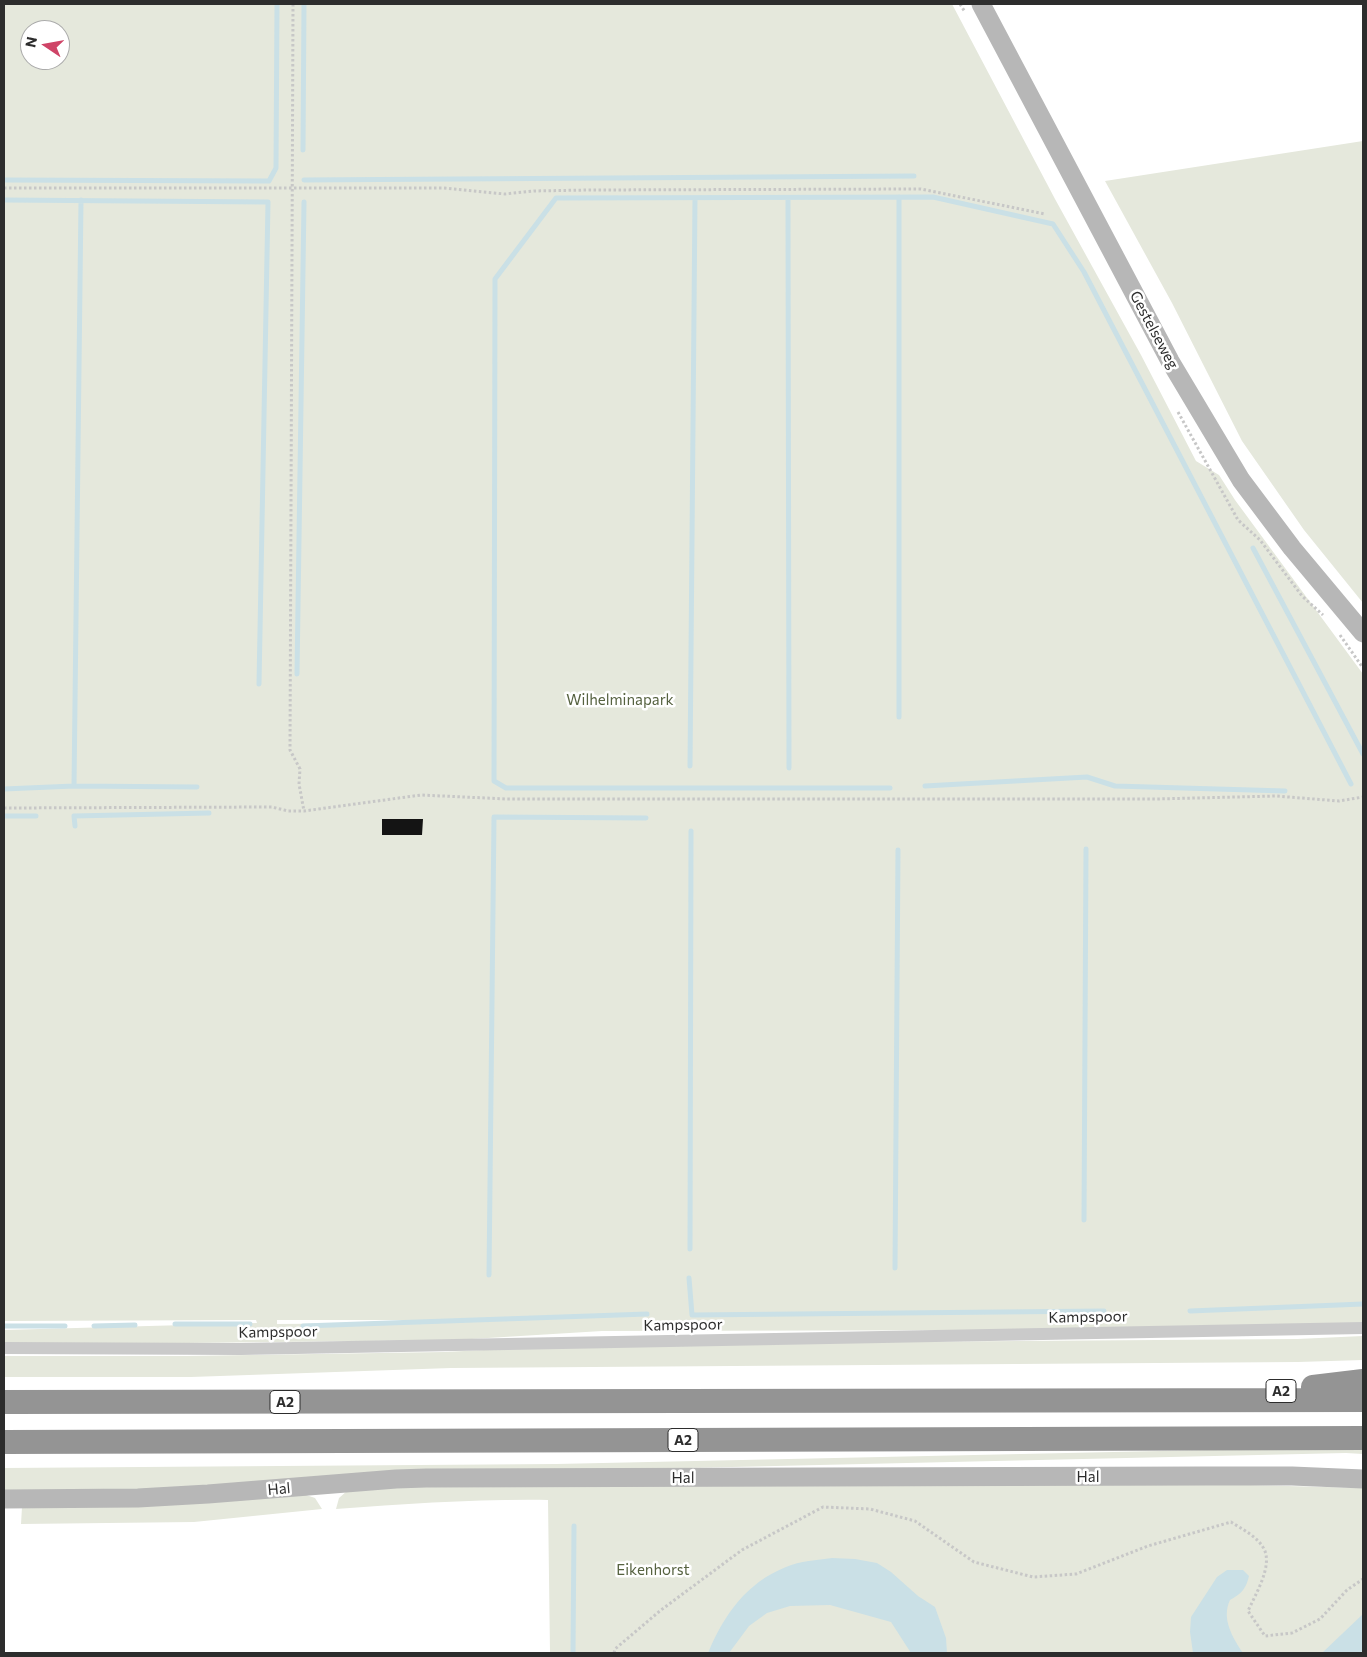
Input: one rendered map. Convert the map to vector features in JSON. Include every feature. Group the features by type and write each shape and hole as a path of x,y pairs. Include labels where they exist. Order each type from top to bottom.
{"highway":[{"name":"A2","path":"1198,1400 1363,1381"},
{"name":"A2","path":"4,1402 1363,1400"},
{"name":"A2","path":"4,1442 1363,1438"}],"street":[{"name":"Gestelseweg","path":"981,4 1170,361 1241,480 1292,548 1363,633"},
{"name":"Kampspoor","path":"4,1348 261,1348 1363,1328"},
{"name":"Hal","path":"4,1499 138,1498 426,1478 1224,1476 1363,1479"}],"path":[{"path":"294,4 290,750 300,769 299,784 304,811"},
{"path":"4,188 444,188 505,194 534,191 588,190 921,189 1045,214"},
{"path":"4,808 272,807 288,811 304,811 421,795 507,799 1157,800 1276,796 1338,801 1363,797"},
{"path":"614,1653 615,1650 661,1610 742,1550 823,1507 870,1509 915,1521 974,1562 1033,1577 1076,1574 1148,1546 1231,1522 1251,1535 1264,1549 1267,1567 1248,1611 1265,1636 1292,1633 1320,1619 1346,1590 1363,1579"}],"green space":[{"name":"Wilhelminapark","path":"4,4 952,4 1196,461 1219,475 1235,500 1363,674 1363,1323 1040,1330 602,1331 455,1340 4,1347 4,1330 257,1323 256,1320 4,1321","holes":["277,1320 447,1320 400,1323 277,1324"]},
{"path":"1363,141 1363,603 1304,530 1242,441 1172,303 1105,181"},
{"path":"1363,1336 1363,1360 1298,1362 451,1368 191,1377 4,1377 4,1356 186,1356 445,1352 601,1344 1297,1339"},
{"path":"1363,1448 1363,1454 556,1471 160,1490 4,1491 4,1468 556,1464"},
{"name":"Eikenhorst","path":"449,1484 1212,1484 1363,1488 1363,1653 550,1653 548,1500 468,1501 336,1509 339,1498 347,1491"},
{"path":"303,1494 315,1498 322,1509 194,1522 21,1524 22,1507"}],"water":[{"path":"832,1558 855,1559 877,1563 891,1572 918,1596 935,1607 946,1638 947,1653 911,1653 891,1622 830,1605 790,1606 767,1613 749,1626 729,1653 708,1653 729,1613 748,1591 759,1582 791,1565"},
{"path":"1227,1570 1243,1570 1249,1576 1242,1591 1230,1600 1227,1614 1229,1628 1243,1653 1193,1653 1190,1632 1191,1617 1217,1577"},
{"path":"1363,1614 1363,1653 1322,1653"}],"building":[{"path":"382,819 423,819 422,835 382,835"}],"waterway":[{"path":"4,180 269,181 276,168 277,4"},
{"path":"303,150 304,4"},
{"path":"304,180 914,176"},
{"path":"899,197 899,717"},
{"path":"890,788 506,788 494,781 495,279 556,198 933,197 1053,224 1084,272 1351,784"},
{"path":"690,766 695,198"},
{"path":"788,198 789,768"},
{"path":"4,200 268,202 259,684"},
{"path":"74,786 81,200"},
{"path":"297,674 304,202"},
{"path":"1253,548 1363,754"},
{"path":"925,786 1087,777 1115,786 1285,791"},
{"path":"4,789 74,786 197,787"},
{"path":"75,826 74,816 209,813"},
{"path":"4,816 36,816"},
{"path":"489,1275 494,817 646,818"},
{"path":"690,1249 691,831"},
{"path":"1084,1220 1086,849"},
{"path":"895,1268 898,850"},
{"path":"689,1278 692,1315 1104,1311"},
{"path":"1190,1311 1363,1304"},
{"path":"303,1326 647,1314"},
{"path":"175,1324 250,1324"},
{"path":"94,1326 135,1325"},
{"path":"4,1326 65,1326"},
{"path":"573,1653 574,1526"}]}
